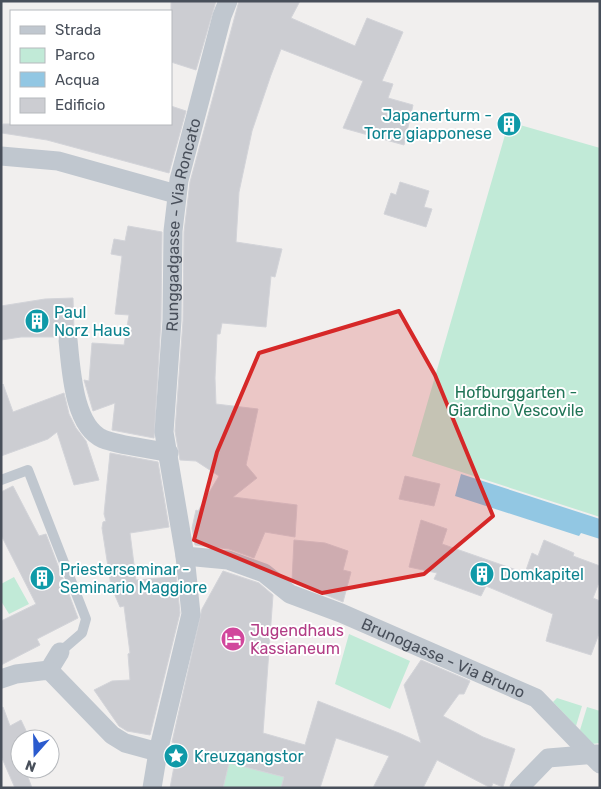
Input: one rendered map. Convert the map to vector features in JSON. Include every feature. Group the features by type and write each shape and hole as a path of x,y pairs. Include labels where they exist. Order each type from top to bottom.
{"street":[{"name":"Runggadgasse - Via Roncato","path":"152,788 158,752 191,614 186,556 164,432 176,194 228,1"},
{"path":"1,156 58,161 176,194"},
{"path":"68,340 74,392 88,426 102,439 169,452"},
{"name":"Brunogasse - Via Bruno","path":"186,556 228,560 264,573 290,594 341,613 536,698 596,758"},
{"path":"49,670 60,652"},
{"path":"49,670 112,735 125,744 158,752"},
{"path":"1,679 16,674 49,670"},
{"path":"519,787 548,758 596,758"}],"lane":[{"path":"1,480 28,470 86,619 82,633 60,652"}],"highlighted area":[{"path":"399,311 435,375 493,516 424,574 322,593 194,540 217,452 259,353"}],"green space":[{"name":"Hofburggarten - Giardino Vescovile","path":"520,125 600,148 600,517 412,456 505,135 516,134"},
{"path":"14,577 29,604 9,614 1,601 1,584"},
{"path":"349,634 410,661 390,709 335,684"},
{"path":"557,698 582,706 576,726 553,702"},
{"path":"587,707 600,711 600,743 592,744 580,730"},
{"path":"229,763 284,777 281,788 223,788"}],"water":[{"path":"461,474 600,519 600,539 581,533 579,536 455,496"}],"building":[{"path":"171,1 216,1 196,70 172,62"},
{"path":"239,1 300,1 291,18 355,46 367,18 403,32 382,81 393,84 388,98 413,105 404,145 343,128 363,81 281,49 271,75 252,131 239,192 236,242 282,249 275,277 271,276 266,327 222,323 220,334 217,334 215,378 216,404 258,409 246,465 257,478 233,497 297,505 295,537 265,532 254,558 229,549 195,545 192,528 196,510 198,511 219,476 196,461 180,460 175,431 183,321 184,232 190,182"},
{"path":"172,106 186,111 169,173 47,140 2,133 3,124 172,125"},
{"name":"Japanerturm - Torre giapponese","path":"509,112 517,116 521,124 517,132 509,136 501,132 497,124 501,116"},
{"path":"400,182 429,191 424,207 432,209 426,227 384,214 391,193 396,195"},
{"path":"128,226 162,232 161,320 154,438 112,430 115,403 93,411 84,380 89,381 92,343 124,345 129,315 115,314 122,256 111,254 114,239 125,241"},
{"name":"Paul Norz Haus","path":"73,298 74,331 66,329 57,337 21,337 1,340 1,306 45,299"},
{"path":"3,384 13,412 64,393 69,414 76,428 86,441 99,480 74,485 57,432 48,439 1,456"},
{"path":"110,453 158,462 169,527 130,533 136,580 170,577 175,565 180,613 150,735 127,731 119,726 94,690 112,681 130,680 128,654 130,653 124,606 120,607 111,586 102,528 103,522 106,521 104,514"},
{"path":"405,476 440,484 434,506 399,499"},
{"name":"Priesterseminar - Seminario Maggiore","path":"13,486 39,536 46,534 78,618 37,639 40,645 1,665 1,621 36,604 1,535 1,492"},
{"path":"421,520 447,529 442,544 525,573 532,553 538,556 544,540 574,553 573,556 600,566 600,580 593,598 600,601 600,631 591,655 546,641 553,614 486,586 481,596 434,579 437,573 409,567"},
{"path":"294,540 325,543 348,551 343,570 351,572 343,602 292,581"},
{"path":"223,571 259,583 273,595 263,733 305,745 318,701 421,743 404,685 421,660 470,681 464,694 459,694 443,716 483,737 515,749 503,787 493,783 491,788 437,760 423,788 373,788 389,756 336,738 320,788 281,788 284,777 229,763 223,788 170,788 178,745 172,742 202,609"},
{"path":"3,707 10,726 21,720 25,729 10,729 10,777 1,756 1,708"},
{"path":"11,779 29,779 32,788 15,788"}],"place":[{"name":"Japanerturm - Torre giapponese","path":"509,124"},
{"name":"Paul Norz Haus","path":"37,321"},
{"name":"Domkapitel","path":"482,574"},
{"name":"Priesterseminar - Seminario Maggiore","path":"42,578"},
{"name":"Jugendhaus Kassianeum","path":"233,639"},
{"name":"Kreuzgangstor","path":"176,756"}]}
